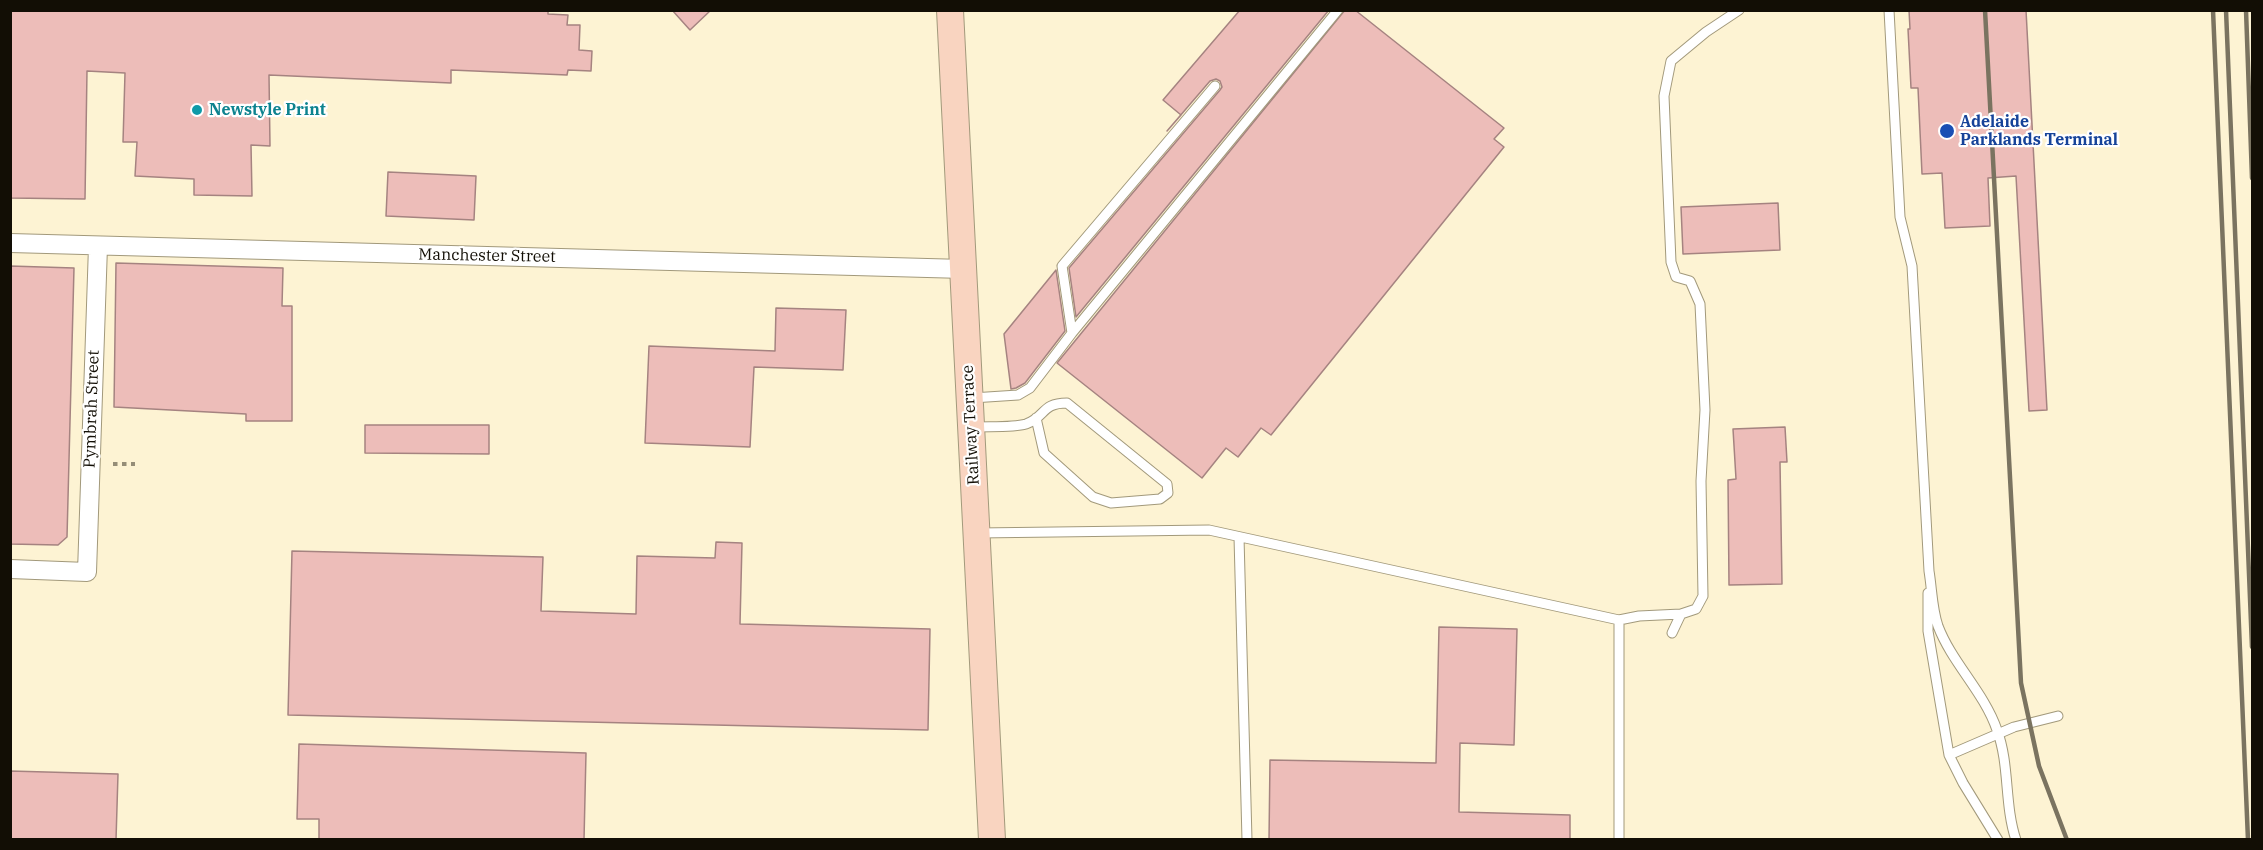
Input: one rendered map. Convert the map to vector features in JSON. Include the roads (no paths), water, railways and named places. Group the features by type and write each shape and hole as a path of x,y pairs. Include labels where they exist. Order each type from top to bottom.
{"main road":[{"name":"Railway Terrace","path":"951,10 992,840"}],"street":[{"name":"Manchester Street","path":"10,243 964,268"},
{"name":"Pymbrah Street","path":"10,569 87,572 98,246"}],"lane":[{"path":"970,398 1017,394 1030,388 1072,333 1338,10"},
{"path":"976,533 1209,530 1618,620 1639,616 1682,614 1696,609 1703,596 1701,482 1705,410 1700,304 1690,281 1676,277 1671,262 1664,96 1671,61 1706,32 1739,10"},
{"path":"1889,10 1900,218 1912,266 1929,571 1928,631 1950,755 1963,783 1998,840"},
{"path":"1072,333 1062,266 1215,86"},
{"path":"971,428 1026,424 1048,406 1067,404 1167,484 1168,493 1160,499 1111,503 1093,497 1044,453 1036,418"},
{"path":"1239,537 1247,840"},
{"path":"1929,571 1939,627 1992,716 1999,734 2009,810 2016,840"},
{"path":"1672,633 1682,614"},
{"path":"1618,620 1619,840"},
{"path":"1950,755 2014,727 2058,716"}],"railway":[{"path":"1985,10 2021,683 2039,766 2067,840"},
{"path":"2213,10 2248,840"},
{"path":"2226,10 2252,647"},
{"path":"2246,10 2252,178"}],"place":[{"name":"Newstyle Print","path":"197,110"},
{"name":"Adelaide Parklands Terminal","path":"1947,131"}]}
